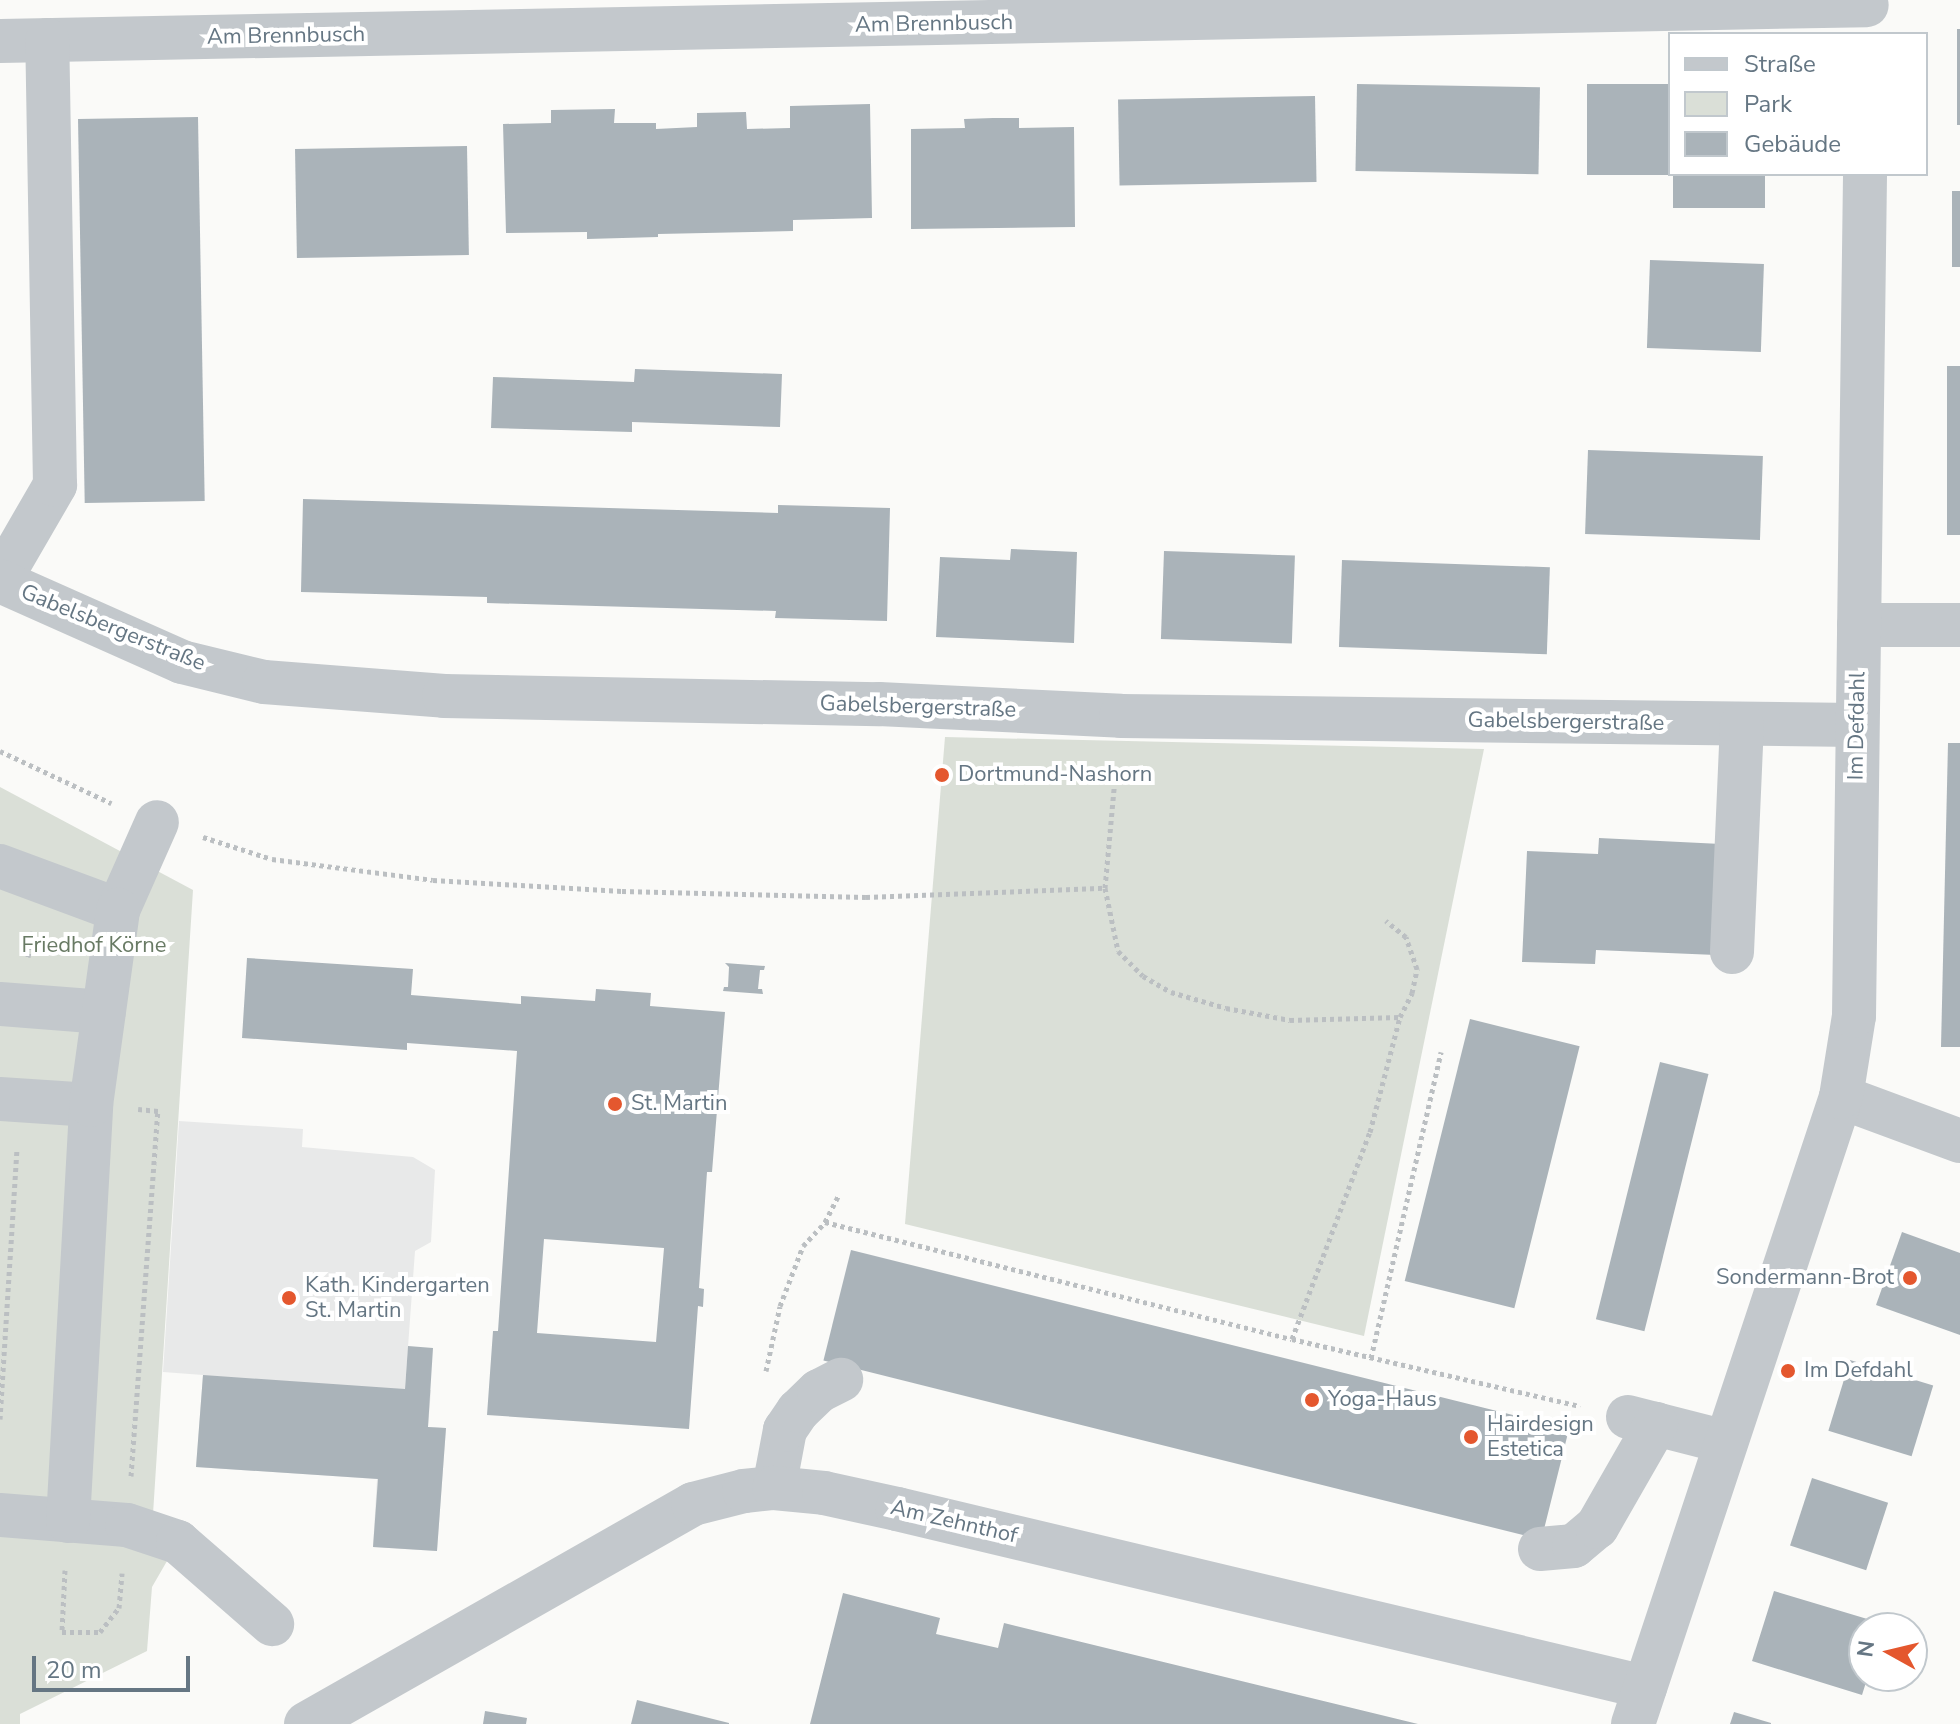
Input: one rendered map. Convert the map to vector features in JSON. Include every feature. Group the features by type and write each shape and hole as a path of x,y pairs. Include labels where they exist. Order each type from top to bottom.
{"street":[{"name":"Am Brennbusch","path":"0,41 628,15 1867,13"},
{"path":"0,581 55,485 47,40"},
{"name":"Im Defdahl","path":"1639,1705 1841,1097 1854,1016 1865,176"},
{"name":"Gabelsbergerstraße","path":"0,581 182,662 264,682 444,696 879,704 1121,716 1856,725"},
{"path":"1859,625 1960,625"},
{"path":"1732,952 1742,724"},
{"path":"68,1521 91,1105 118,910 157,822"},
{"path":"0,866 118,910"},
{"path":"10,1004 104,1012"},
{"path":"1841,1097 1960,1141"},
{"path":"10,1100 91,1105"},
{"path":"774,1488 785,1430 798,1411 819,1391 841,1380"},
{"path":"1540,1549 1574,1546 1597,1527 1642,1420 1726,1442"},
{"name":"Am Zehnthof","path":"306,1724 693,1504 744,1491 774,1488 824,1493 897,1509 1639,1705"},
{"path":"0,1515 127,1525 178,1542 272,1624"}],"path":[{"path":"1121,716 1105,888 1118,951 1143,976 1171,992 1226,1008 1290,1020 1400,1017"},
{"path":"0,751 157,822 272,859 433,880 622,891 866,897 1105,888"},
{"path":"10,1004 42,881"},
{"path":"1292,1339 1370,1132 1400,1017 1412,993 1417,969 1406,937 1386,921"},
{"path":"1371,1358 1441,1052"},
{"path":"0,1419 10,1100"},
{"path":"765,1375 780,1306 803,1246 825,1222 839,1194"},
{"path":"825,1222 1292,1339 1642,1420"}],"shaded area":[{"name":"Kath. Kindergarten St. Martin","path":"179,1121 303,1129 302,1147 413,1157 435,1170 431,1242 415,1251 405,1388 431,1390 428,1427 446,1428 437,1551 373,1547 377,1479 196,1467 203,1375 163,1372"}],"green space":[{"path":"945,737 1484,749 1364,1336 905,1224"},
{"name":"Friedhof Körne","path":"0,787 193,890 153,1514 178,1542 152,1587 147,1651 20,1714 20,1724 0,1724"}],"building":[{"path":"1957,29 1960,29 1960,125 1957,125"},
{"path":"1357,84 1540,87 1538,174 1355,171"},
{"path":"1587,84 1668,84 1668,175 1587,175"},
{"path":"1315,96 1317,182 1120,185 1118,99"},
{"path":"870,104 872,218 793,220 793,231 658,234 658,237 587,239 587,232 506,233 503,124 551,123 551,110 615,109 614,123 656,123 656,129 697,127 697,113 746,112 747,129 790,128 790,106"},
{"path":"198,117 205,501 85,503 78,119"},
{"path":"1019,118 1019,128 1074,127 1075,227 911,229 911,129 965,128 964,119"},
{"path":"467,146 469,255 297,258 295,149"},
{"path":"1673,176 1765,176 1765,208 1673,208"},
{"path":"1952,191 1960,191 1960,267 1952,267"},
{"path":"1650,260 1764,264 1761,352 1647,348"},
{"path":"1947,366 1960,366 1960,535 1947,535"},
{"path":"635,369 782,374 780,427 632,422 632,432 491,428 493,377 634,382"},
{"path":"1588,450 1763,456 1760,540 1585,534"},
{"path":"303,499 778,513 778,505 890,508 887,621 775,618 776,611 487,603 487,597 301,592"},
{"path":"1011,549 1077,552 1074,643 936,637 940,557 1010,560"},
{"path":"1164,551 1295,556 1292,644 1161,639"},
{"path":"1342,560 1550,567 1547,654 1339,647"},
{"path":"1948,743 1960,743 1960,1047 1941,1047"},
{"path":"1599,838 1721,844 1716,955 1596,950 1595,964 1522,962 1527,851 1598,854"},
{"path":"247,958 413,969 411,995 521,1004 521,996 595,1001 596,989 651,993 650,1006 725,1012 712,1172 707,1172 699,1288 704,1289 703,1307 698,1306 689,1429 487,1415 493,1331 498,1331 517,1051 407,1043 407,1050 242,1038","holes":["544,1239 664,1248 656,1342 537,1333"]},
{"path":"725,963 765,966 764,970 760,970 758,989 762,989 763,994 723,991 724,987 728,987 729,967"},
{"path":"1470,1019 1580,1046 1514,1308 1405,1281"},
{"path":"1660,1062 1709,1074 1644,1331 1596,1319"},
{"path":"1902,1232 1960,1253 1960,1335 1876,1305"},
{"path":"851,1250 1569,1429 1541,1540 823,1361"},
{"path":"408,1346 433,1348 428,1427 446,1428 437,1551 373,1547 378,1479 196,1467 203,1375 405,1389"},
{"path":"1850,1360 1933,1385 1912,1456 1828,1431"},
{"path":"1812,1478 1888,1503 1866,1570 1790,1546"},
{"path":"1774,1591 1848,1613 1848,1691 1752,1661"},
{"path":"843,1593 940,1618 936,1634 998,1648 1004,1623 1418,1724 810,1724"},
{"path":"637,1700 729,1723 729,1724 631,1724"},
{"path":"485,1711 527,1718 526,1724 483,1724"},
{"path":"1734,1712 1771,1723 1771,1724 1730,1724"}],"place":[{"name":"Dortmund-Nashorn","path":"942,775"},
{"name":"St. Martin","path":"615,1104"},
{"name":"Sondermann-Brot","path":"1910,1278"},
{"name":"Kath. Kindergarten St. Martin","path":"289,1298"},
{"name":"Im Defdahl","path":"1788,1371"},
{"name":"Yoga-Haus","path":"1312,1400"},
{"name":"Hairdesign Estetica","path":"1471,1437"}]}
